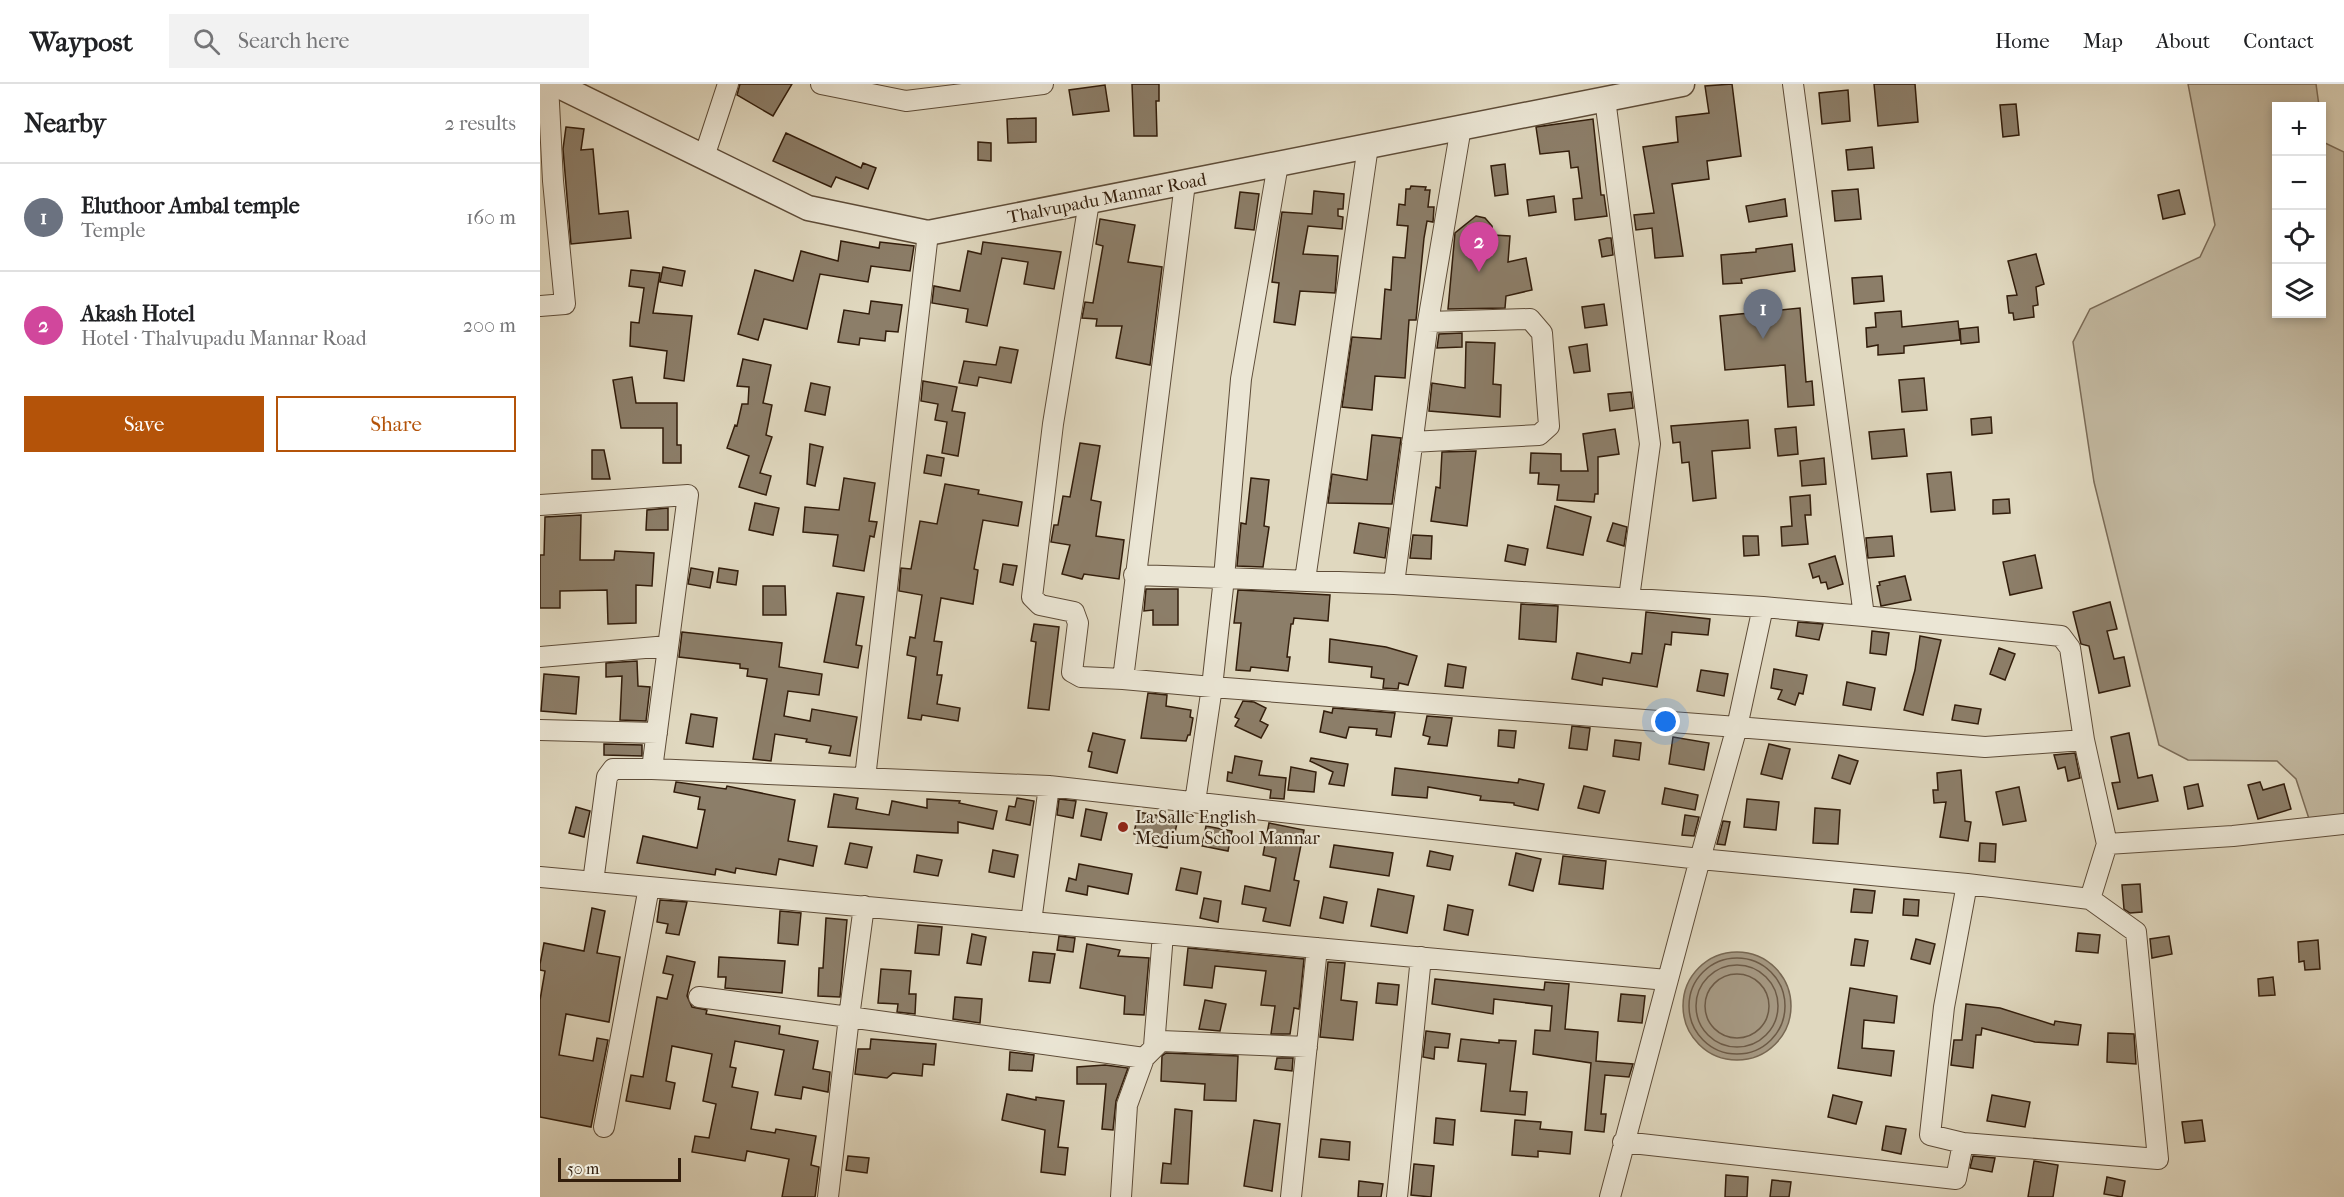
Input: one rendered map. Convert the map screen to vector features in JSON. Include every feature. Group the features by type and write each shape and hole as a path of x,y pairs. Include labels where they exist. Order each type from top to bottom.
{"street":[{"path":"540,306 565,304 546,181 548,84"},
{"name":"Thalvupadu Mannar Road","path":"555,84 585,91 704,157 808,208 928,233 1682,84"},
{"path":"704,157 728,84"},
{"path":"820,84 906,101 1043,84"},
{"path":"1793,84 1864,616"},
{"path":"1605,99 1650,444 1629,598"},
{"path":"1394,584 1428,322 1461,127"},
{"path":"1305,580 1368,146"},
{"path":"1195,802 1212,687 1224,578 1241,379 1278,164"},
{"path":"1123,679 1134,575 1185,183"},
{"path":"1089,202 1053,423 1032,597 1041,605 1074,612 1078,623 1072,672 1081,677 1985,747 2084,740"},
{"path":"865,778 928,233"},
{"path":"1412,442 1539,435 1549,426 1542,333 1530,320 1428,322"},
{"path":"540,505 688,495 652,770"},
{"path":"1134,575 1394,584 1629,598 1763,607 2061,636 2070,648 2084,740 2107,844 2090,899"},
{"path":"1610,1197 1737,726 1763,607"},
{"path":"540,657 668,646"},
{"path":"540,730 657,733"},
{"path":"593,882 607,777 613,769 1049,786 1700,859 1967,884 2090,899 2136,932 2158,1160 1963,1143 1930,1135 1944,1007 1967,884"},
{"path":"1031,922 1049,786"},
{"path":"2107,844 2233,836 2344,824"},
{"path":"540,877 1667,980"},
{"path":"604,1127 650,887"},
{"path":"828,1197 864,906"},
{"path":"1121,1197 1127,1105 1149,1052 1163,934"},
{"path":"1291,1197 1317,948"},
{"path":"1396,1197 1421,957"},
{"path":"699,997 1149,1052 1161,1041 1307,1047"},
{"path":"1623,1142 1956,1179 1963,1143"}],"shaded area":[{"path":"2188,84 2316,84 2318,102 2272,102 2272,318 2326,318 2326,143 2344,152 2344,824 2312,828 2296,779 2277,761 2188,760 2159,745 2094,482 2073,342 2090,309 2200,257 2215,225"}],"water":[{"path":"1737,952 1758,956 1775,968 1787,985 1791,1006 1787,1027 1775,1044 1758,1056 1737,1060 1716,1056 1699,1044 1687,1027 1683,1006 1687,985 1699,968 1716,956"}],"building":[{"path":"740,84 792,84 773,116 737,95"},
{"path":"1132,84 1159,84 1159,101 1156,101 1157,136 1134,136"},
{"path":"1732,84 1741,156 1707,161 1709,179 1672,184 1683,256 1655,258 1652,228 1636,230 1634,215 1654,213 1643,147 1678,142 1676,117 1709,113 1705,86"},
{"path":"1874,84 1915,84 1918,122 1878,126"},
{"path":"1105,85 1109,111 1073,115 1069,90"},
{"path":"1848,90 1850,121 1822,124 1819,93"},
{"path":"2016,104 2019,135 2003,137 2000,105"},
{"path":"1036,118 1036,142 1008,143 1007,119"},
{"path":"1593,119 1601,195 1604,195 1607,216 1575,220 1573,199 1582,198 1578,167 1571,168 1569,151 1540,154 1536,127"},
{"path":"566,127 584,129 581,150 593,149 599,214 628,211 631,238 571,244 563,149"},
{"path":"786,133 861,168 863,163 876,168 868,189 836,177 831,187 773,161"},
{"path":"978,142 991,143 991,161 978,160"},
{"path":"1872,147 1874,168 1848,170 1846,150"},
{"path":"1505,164 1508,194 1495,196 1491,166"},
{"path":"1411,186 1426,187 1425,190 1430,190 1428,207 1434,207 1433,222 1427,221 1424,238 1416,320 1409,320 1405,378 1375,376 1372,410 1342,407 1352,337 1381,339 1385,289 1391,290 1393,257 1405,258 1408,226 1397,225 1399,204 1405,205 1406,189 1410,189"},
{"path":"1858,189 1861,219 1835,221 1832,191"},
{"path":"2179,190 2185,214 2163,219 2158,195"},
{"path":"1314,191 1344,194 1343,209 1338,209 1338,216 1343,217 1342,229 1308,226 1303,254 1338,256 1335,293 1300,291 1295,325 1274,322 1279,283 1272,282 1282,212 1312,214"},
{"path":"1240,192 1259,194 1254,230 1235,228"},
{"path":"1554,196 1556,212 1529,216 1527,200"},
{"path":"1785,199 1787,216 1749,222 1746,206"},
{"path":"1476,216 1485,218 1492,226 1493,235 1510,236 1508,262 1526,258 1532,290 1506,296 1505,308 1448,309 1455,233"},
{"path":"1100,219 1135,225 1128,262 1162,267 1150,365 1116,358 1122,326 1096,326 1097,319 1082,318 1085,302 1093,303 1103,246 1096,244"},
{"path":"1611,238 1613,255 1602,257 1599,240"},
{"path":"841,241 879,248 880,242 914,246 910,271 871,266 868,282 820,274 807,329 764,319 758,340 738,334 755,270 793,281 801,251 838,261"},
{"path":"983,242 1061,252 1054,289 1024,284 1028,262 1002,258 987,326 966,322 968,309 932,303 934,286 960,291 968,251 981,254"},
{"path":"1792,244 1795,271 1741,279 1742,283 1723,284 1721,255 1756,252 1756,249"},
{"path":"2036,254 2044,284 2036,287 2038,305 2033,306 2034,317 2014,320 2013,313 2009,313 2007,296 2017,295 2008,261"},
{"path":"663,267 685,271 682,286 660,282"},
{"path":"631,270 660,273 653,313 692,316 684,381 664,378 667,351 630,346 631,322 639,323 644,288 629,286"},
{"path":"1882,276 1884,301 1854,304 1852,278"},
{"path":"871,301 902,305 898,332 886,331 885,341 860,338 859,345 838,342 844,310 869,314"},
{"path":"1604,304 1607,325 1585,328 1582,307"},
{"path":"1800,308 1806,382 1812,381 1814,405 1788,407 1785,365 1725,370 1720,316"},
{"path":"1901,311 1902,327 1958,321 1960,340 1904,346 1904,353 1878,355 1878,345 1867,347 1866,328 1876,327 1875,313"},
{"path":"1978,327 1979,342 1961,344 1960,329"},
{"path":"1462,333 1462,347 1437,348 1439,334"},
{"path":"1466,342 1495,343 1493,384 1501,385 1500,417 1429,411 1432,383 1465,388"},
{"path":"1587,344 1590,371 1574,373 1569,347"},
{"path":"1000,347 1018,350 1011,383 979,377 977,386 959,383 964,361 996,365"},
{"path":"743,359 771,365 763,403 772,405 766,435 772,437 760,473 771,476 766,495 739,487 749,456 727,448 735,425 737,426 742,404 748,404 749,387 737,386"},
{"path":"632,377 636,403 677,403 677,445 681,445 681,463 663,463 663,428 621,428 613,380"},
{"path":"1924,378 1927,410 1902,412 1899,380"},
{"path":"923,381 957,387 952,411 965,413 958,456 942,453 947,422 935,420 938,404 921,401"},
{"path":"811,383 830,387 825,415 805,411"},
{"path":"1631,392 1633,408 1610,411 1608,394"},
{"path":"1991,417 1992,433 1972,435 1971,419"},
{"path":"1748,420 1750,448 1712,451 1716,498 1693,501 1689,462 1682,463 1680,442 1673,443 1671,426"},
{"path":"1796,427 1798,454 1778,456 1775,429"},
{"path":"1615,429 1619,454 1598,457 1598,494 1595,494 1594,502 1557,500 1559,485 1538,484 1539,473 1530,473 1531,453 1561,454 1561,471 1588,471 1583,434"},
{"path":"1904,429 1907,456 1872,459 1869,432"},
{"path":"1372,435 1401,438 1392,504 1328,503 1332,474 1367,480"},
{"path":"1080,443 1100,446 1091,500 1101,502 1096,536 1124,540 1119,579 1084,574 1082,579 1062,574 1070,545 1051,542 1054,525 1058,525 1063,496 1070,497"},
{"path":"810,444 823,447 815,486 807,484"},
{"path":"592,450 604,450 610,479 592,479"},
{"path":"1476,451 1467,526 1431,521 1436,487 1440,488 1442,452"},
{"path":"927,455 944,458 941,476 924,473"},
{"path":"1824,458 1826,484 1802,486 1800,461"},
{"path":"1951,472 1955,510 1931,512 1927,474"},
{"path":"844,478 875,483 869,521 877,522 874,537 870,536 864,571 833,566 838,535 803,532 805,507 839,510"},
{"path":"1251,478 1269,480 1264,526 1269,527 1263,567 1237,566 1241,523 1246,524"},
{"path":"945,484 979,490 978,494 1022,502 1018,526 983,520 974,569 978,570 973,604 941,598 934,641 942,642 937,675 942,675 937,704 960,708 958,721 922,715 921,720 908,718 916,657 907,655 910,637 915,638 922,595 899,591 901,568 911,569 920,521 937,524"},
{"path":"1810,495 1811,515 1805,515 1808,544 1782,546 1781,527 1792,526 1790,497"},
{"path":"2009,499 2010,513 1993,514 1993,500"},
{"path":"755,503 779,508 773,535 749,530"},
{"path":"1555,506 1591,517 1583,555 1547,548"},
{"path":"668,508 668,530 646,530 647,510"},
{"path":"581,515 580,560 614,560 615,551 654,553 652,586 636,585 636,623 608,624 607,590 560,591 560,608 540,608 540,555 544,555 545,517"},
{"path":"1359,523 1389,528 1385,558 1354,553"},
{"path":"1613,523 1627,527 1624,546 1607,541"},
{"path":"1413,535 1432,536 1431,559 1410,558"},
{"path":"1743,536 1758,536 1759,555 1744,556"},
{"path":"1892,536 1894,556 1868,558 1866,538"},
{"path":"1508,545 1528,549 1525,565 1505,561"},
{"path":"2035,555 2042,588 2010,595 2003,562"},
{"path":"1835,556 1843,584 1828,589 1826,582 1821,583 1819,576 1813,578 1809,564"},
{"path":"1003,564 1017,566 1013,585 1000,582"},
{"path":"691,568 713,572 710,588 688,584"},
{"path":"719,568 738,571 736,585 717,582"},
{"path":"1905,576 1911,600 1881,606 1877,586 1880,585 1879,582"},
{"path":"763,586 785,586 786,615 763,615"},
{"path":"1146,589 1178,589 1178,625 1153,625 1153,610 1144,611"},
{"path":"1238,590 1330,595 1328,621 1294,618 1291,624 1287,657 1290,657 1288,671 1251,667 1250,671 1236,670 1241,623 1234,623"},
{"path":"837,593 864,597 856,645 862,646 858,668 824,662"},
{"path":"2110,602 2117,629 2107,631 2114,659 2124,657 2130,686 2099,693 2089,646 2081,644 2073,612"},
{"path":"1521,604 1558,606 1556,642 1519,639"},
{"path":"1646,612 1710,619 1708,635 1672,632 1671,645 1665,644 1657,687 1603,678 1602,685 1572,679 1577,653 1630,663 1632,653 1642,654"},
{"path":"1798,622 1823,624 1819,640 1796,636"},
{"path":"1034,624 1059,627 1049,710 1028,708 1036,642 1031,641"},
{"path":"1872,631 1889,633 1886,655 1870,653"},
{"path":"682,632 782,643 779,667 822,674 819,695 788,691 784,716 810,721 812,709 857,717 850,756 829,753 831,746 806,742 807,739 775,734 771,761 753,759 767,679 747,676 748,669 740,668 740,664 679,657"},
{"path":"1920,636 1941,640 1923,715 1904,710 1915,670"},
{"path":"1330,639 1386,647 1417,656 1408,685 1399,683 1398,689 1383,688 1384,679 1371,677 1372,667 1329,662"},
{"path":"1999,648 2015,654 2005,680 1990,674"},
{"path":"637,661 638,686 650,687 646,721 620,720 622,676 606,677 606,663"},
{"path":"1448,664 1466,667 1463,688 1445,686"},
{"path":"1774,669 1807,675 1803,694 1799,693 1795,705 1778,699 1782,690 1771,688"},
{"path":"1701,670 1728,674 1724,696 1697,691"},
{"path":"544,674 579,677 576,714 541,711"},
{"path":"1847,682 1875,688 1871,710 1843,705"},
{"path":"1148,693 1167,695 1166,706 1191,710 1190,717 1193,718 1190,735 1186,741 1141,738"},
{"path":"1243,701 1254,702 1266,708 1260,721 1268,725 1261,738 1235,726 1239,719 1235,717"},
{"path":"1955,705 1981,709 1978,724 1952,720"},
{"path":"1333,708 1395,713 1391,737 1376,735 1377,729 1349,727 1346,738 1320,732 1324,711 1332,713"},
{"path":"691,714 717,718 713,747 686,743"},
{"path":"1427,716 1452,718 1447,746 1428,744 1430,737 1423,735"},
{"path":"1572,726 1590,728 1587,750 1569,748"},
{"path":"1499,730 1516,731 1514,748 1498,746"},
{"path":"1093,733 1125,740 1117,773 1089,767 1092,752 1088,751"},
{"path":"2129,733 2138,778 2152,775 2158,801 2118,809 2112,783 2120,782 2111,737"},
{"path":"1673,737 1709,743 1704,770 1669,764"},
{"path":"1615,740 1641,743 1639,760 1613,756"},
{"path":"604,744 642,745 642,756 604,755"},
{"path":"1769,744 1790,749 1782,779 1761,774"},
{"path":"2075,753 2080,778 2068,781 2065,767 2058,769 2054,755"},
{"path":"1839,755 1858,761 1850,784 1832,778"},
{"path":"1235,756 1262,761 1259,775 1286,778 1284,799 1270,798 1271,790 1227,781 1228,772 1232,773"},
{"path":"1311,758 1348,764 1344,786 1329,784 1333,772 1310,761"},
{"path":"1291,767 1316,772 1314,792 1288,790"},
{"path":"1395,768 1518,783 1519,779 1544,784 1538,810 1514,805 1514,803 1480,800 1481,796 1428,787 1427,798 1392,795"},
{"path":"1961,770 1965,821 1971,822 1968,841 1940,837 1946,802 1934,803 1933,790 1938,790 1937,773"},
{"path":"676,782 726,789 727,786 795,800 788,841 817,846 813,866 779,859 776,875 736,868 735,873 716,869 715,875 637,863 643,836 697,848 705,810 698,809 700,797 674,792"},
{"path":"2260,782 2263,790 2284,784 2291,809 2258,819 2248,785"},
{"path":"2198,784 2203,806 2188,809 2184,787"},
{"path":"1584,786 1605,791 1599,813 1578,808"},
{"path":"2019,787 2026,821 2003,825 1996,792"},
{"path":"1665,788 1698,795 1695,810 1662,804"},
{"path":"834,794 858,798 856,809 889,815 892,801 927,808 927,799 960,801 959,803 997,811 993,829 958,822 958,833 828,827"},
{"path":"1017,798 1034,801 1030,825 1006,820 1009,806 1015,807"},
{"path":"1059,799 1076,801 1073,818 1057,815"},
{"path":"1747,799 1779,802 1776,830 1744,827"},
{"path":"576,807 590,811 584,837 569,833"},
{"path":"1815,808 1840,810 1838,844 1813,843"},
{"path":"1086,809 1107,813 1101,840 1081,836"},
{"path":"1138,812 1178,819 1173,841 1169,840 1167,848 1144,844 1145,836 1134,834"},
{"path":"1685,815 1699,817 1694,836 1682,835"},
{"path":"1723,821 1730,822 1725,845 1717,844"},
{"path":"1269,823 1304,830 1294,880 1299,881 1290,926 1263,921 1266,908 1242,904 1245,886 1270,891 1276,858 1263,855"},
{"path":"1206,826 1232,831 1228,851 1202,846"},
{"path":"850,843 872,847 867,868 845,864"},
{"path":"1980,843 1996,844 1995,862 1979,861"},
{"path":"1334,845 1393,853 1389,876 1330,867"},
{"path":"993,850 1018,855 1014,877 989,872"},
{"path":"1430,851 1453,856 1450,870 1427,866"},
{"path":"1516,853 1541,859 1533,891 1509,885"},
{"path":"917,855 942,860 938,876 914,872"},
{"path":"1563,856 1606,861 1603,889 1559,884"},
{"path":"1079,864 1132,874 1128,894 1088,886 1087,895 1066,891 1069,878 1076,880"},
{"path":"1181,868 1201,872 1197,894 1176,890"},
{"path":"2140,884 2142,912 2130,913 2124,909 2122,885"},
{"path":"1378,889 1414,896 1407,933 1371,926"},
{"path":"1854,889 1875,891 1872,913 1851,912"},
{"path":"1324,897 1347,902 1343,923 1320,918"},
{"path":"1204,898 1221,901 1218,922 1200,918"},
{"path":"1904,899 1919,900 1918,916 1903,915"},
{"path":"660,900 687,902 679,935 666,933 668,924 657,922"},
{"path":"1448,905 1473,910 1468,935 1444,930"},
{"path":"592,908 605,911 597,953 620,957 609,1022 566,1014 559,1055 593,1061 597,1038 608,1040 591,1127 540,1117 540,1000 545,971 540,970 540,964 544,943 584,951"},
{"path":"780,911 801,913 798,945 778,943"},
{"path":"826,918 847,920 840,997 818,996 819,968 823,968"},
{"path":"918,925 942,927 939,955 915,953"},
{"path":"2078,933 2100,935 2098,953 2076,951"},
{"path":"972,934 986,937 981,965 967,963"},
{"path":"1059,936 1075,938 1073,952 1057,950"},
{"path":"2169,936 2172,954 2152,958 2150,939"},
{"path":"1855,939 1868,941 1864,966 1851,965"},
{"path":"1916,939 1935,944 1930,964 1911,959"},
{"path":"2318,940 2320,969 2305,970 2304,961 2299,962 2298,942"},
{"path":"1087,944 1120,950 1118,956 1149,958 1144,1015 1124,1014 1125,996 1080,988"},
{"path":"1188,948 1304,959 1299,1009 1294,1008 1290,1034 1271,1034 1275,1006 1261,1005 1266,971 1215,966 1212,988 1184,985"},
{"path":"1033,952 1055,954 1050,983 1029,981"},
{"path":"667,956 695,962 687,996 692,1007 707,1010 706,1014 780,1026 779,1034 818,1041 813,1069 830,1072 828,1092 803,1087 801,1099 775,1095 784,1050 735,1041 730,1067 736,1068 732,1087 758,1092 751,1129 775,1133 776,1129 816,1136 811,1165 819,1167 815,1197 782,1197 789,1159 747,1151 745,1161 692,1152 695,1136 709,1138 716,1104 703,1101 712,1054 672,1046 666,1081 675,1083 670,1109 626,1101 631,1075 643,1077 657,997 667,999 673,975 663,973"},
{"path":"719,957 785,961 782,993 725,988 726,977 718,977"},
{"path":"1328,962 1345,963 1341,1000 1357,1002 1353,1040 1320,1037"},
{"path":"881,969 911,971 909,994 916,994 915,1014 897,1012 898,1004 878,1003"},
{"path":"2273,977 2275,995 2259,996 2258,979"},
{"path":"1435,979 1544,990 1545,982 1569,984 1565,1029 1598,1032 1596,1061 1633,1064 1629,1077 1605,1075 1601,1114 1606,1114 1604,1132 1585,1130 1591,1063 1533,1054 1535,1030 1550,1031 1552,1006 1494,999 1493,1014 1432,1004"},
{"path":"1378,983 1399,985 1397,1005 1376,1003"},
{"path":"1850,988 1897,996 1894,1023 1864,1020 1862,1048 1894,1051 1891,1076 1838,1068"},
{"path":"1621,994 1645,996 1642,1023 1618,1021"},
{"path":"955,997 982,999 980,1023 953,1019"},
{"path":"1205,1000 1226,1004 1220,1031 1199,1029"},
{"path":"1966,1004 2000,1008 2054,1025 2055,1021 2081,1025 2078,1045 2035,1042 1982,1028 1981,1035 1976,1035 1973,1068 1951,1065 1954,1040 1962,1040"},
{"path":"1426,1031 1450,1034 1448,1048 1435,1047 1434,1059 1423,1057"},
{"path":"2108,1033 2134,1034 2136,1064 2107,1062"},
{"path":"871,1039 936,1044 934,1065 923,1064 922,1076 893,1073 887,1078 855,1074 858,1049 870,1049"},
{"path":"1461,1039 1499,1043 1499,1040 1516,1041 1510,1091 1527,1092 1525,1115 1481,1111 1486,1064 1458,1061"},
{"path":"1010,1052 1034,1055 1032,1071 1009,1070"},
{"path":"1166,1053 1238,1056 1236,1101 1204,1100 1205,1084 1161,1081 1162,1056"},
{"path":"1277,1058 1293,1058 1292,1071 1275,1069"},
{"path":"1105,1065 1128,1068 1116,1101 1113,1130 1102,1129 1106,1084 1077,1084 1077,1067"},
{"path":"1007,1094 1036,1100 1036,1097 1064,1101 1058,1147 1068,1148 1065,1175 1041,1172 1045,1130 1002,1120"},
{"path":"1833,1095 1862,1102 1856,1124 1828,1117"},
{"path":"1992,1095 2030,1102 2025,1127 1987,1121"},
{"path":"1175,1109 1192,1111 1188,1184 1161,1183 1163,1163 1171,1164"},
{"path":"1436,1118 1455,1120 1453,1145 1434,1143"},
{"path":"1254,1120 1280,1124 1272,1191 1244,1186"},
{"path":"1515,1120 1541,1122 1540,1129 1572,1132 1570,1154 1538,1151 1538,1157 1512,1155"},
{"path":"2202,1120 2205,1141 2185,1143 2182,1122"},
{"path":"1886,1126 1906,1129 1901,1154 1882,1150"},
{"path":"1321,1139 1350,1142 1349,1160 1319,1157"},
{"path":"848,1156 869,1158 867,1173 846,1170"},
{"path":"1973,1156 1995,1158 1992,1172 1970,1168"},
{"path":"2034,1161 2058,1165 2053,1197 2028,1197"},
{"path":"1414,1164 1434,1166 1431,1197 1411,1195"},
{"path":"1726,1175 1748,1177 1747,1197 1725,1197"},
{"path":"2107,1177 2125,1181 2122,1197 2104,1194"},
{"path":"1772,1180 1791,1182 1789,1197 1770,1197"},
{"path":"1359,1181 1383,1184 1381,1197 1358,1197"}],"place":[{"name":"Akash Hotel","path":"1479,272"},
{"name":"Eluthoor Ambal temple","path":"1763,339"},
{"name":"La Salle English Medium School Mannar","path":"1123,827"}]}
